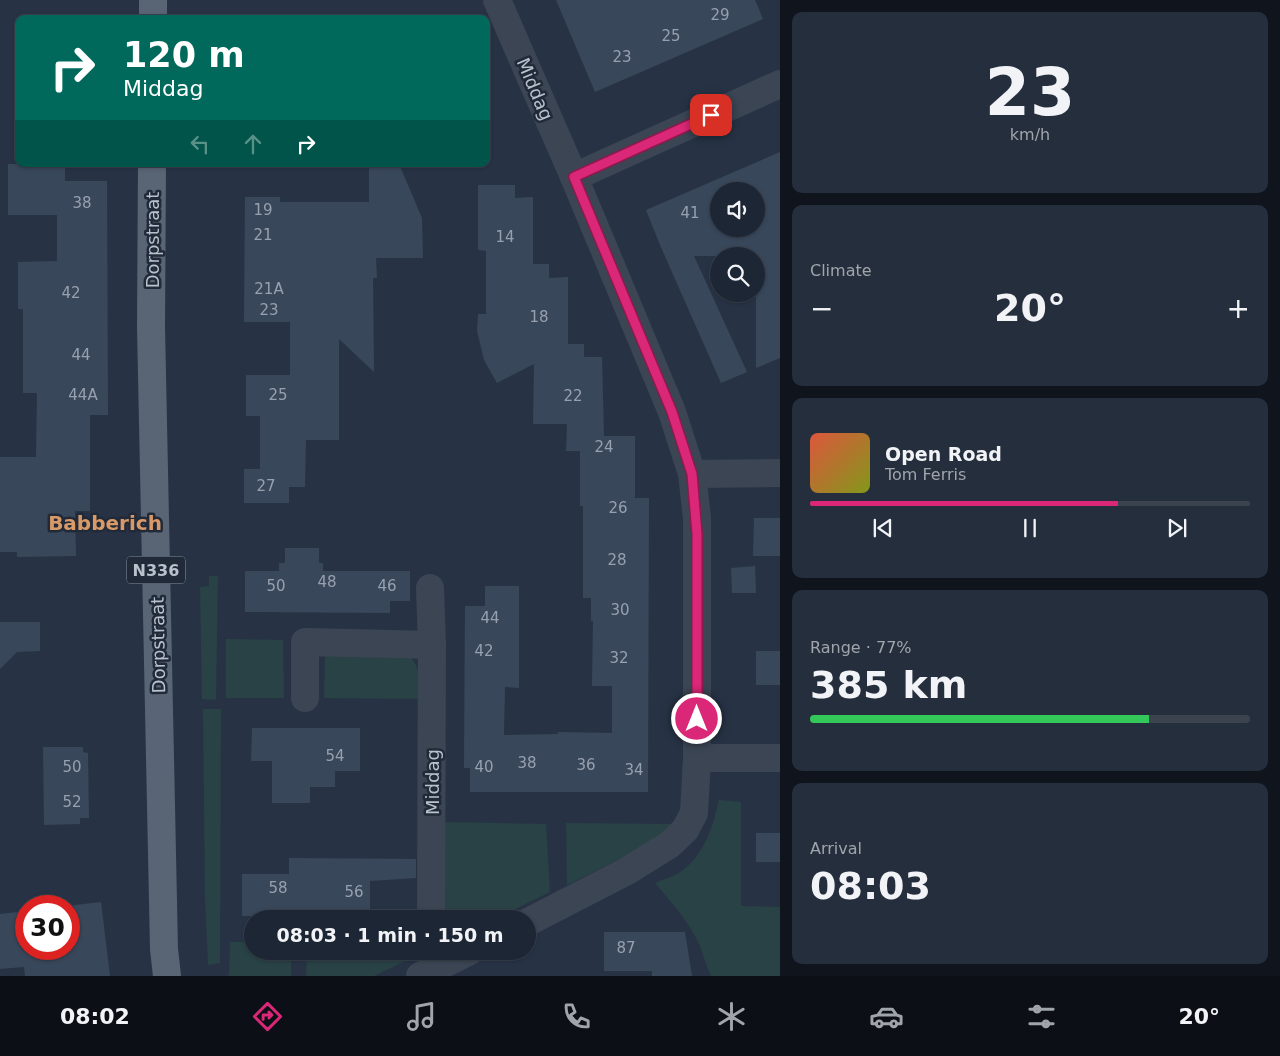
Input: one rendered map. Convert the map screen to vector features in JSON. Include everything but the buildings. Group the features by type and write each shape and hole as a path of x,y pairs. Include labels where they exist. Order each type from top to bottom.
{"main road":[{"path":"153,0 153,15"},
{"name":"Dorpstraat","path":"152,167 151,327 164,939 167,976"}],"street":[{"name":"Middag","path":"497,0 574,177 672,412 692,474 696,518 697,758 694,813 685,830 676,840 627,871 536,918"},
{"path":"574,177 780,84"},
{"path":"692,474 780,474"},
{"name":"Middag","path":"430,588 432,645 431,910"},
{"path":"305,698 305,642 432,645"},
{"path":"697,758 780,758"},
{"path":"428,966 445,960"}],"green space":[{"path":"209,576 218,576 216,700 202,699 200,587 209,586"},
{"path":"226,639 283,640 284,698 226,698"},
{"path":"325,652 410,657 417,667 420,682 420,699 324,698"},
{"path":"203,709 221,709 220,963 208,965 205,900"},
{"path":"719,800 741,802 741,906 780,907 780,976 711,976 693,932 678,910 655,883 677,874 694,860 706,842"},
{"path":"442,822 546,824 550,892 513,910 442,910"},
{"path":"566,823 672,824 650,844 567,885"},
{"path":"230,942 244,942 244,960 291,960 291,976 226,976 229,975"},
{"path":"307,960 407,960 374,976 306,976"}],"district":[{"name":"Babberich","path":"105,523"}],"route":[{"path":"697,719 697,534 692,474 672,412 574,177 711,115"}]}
